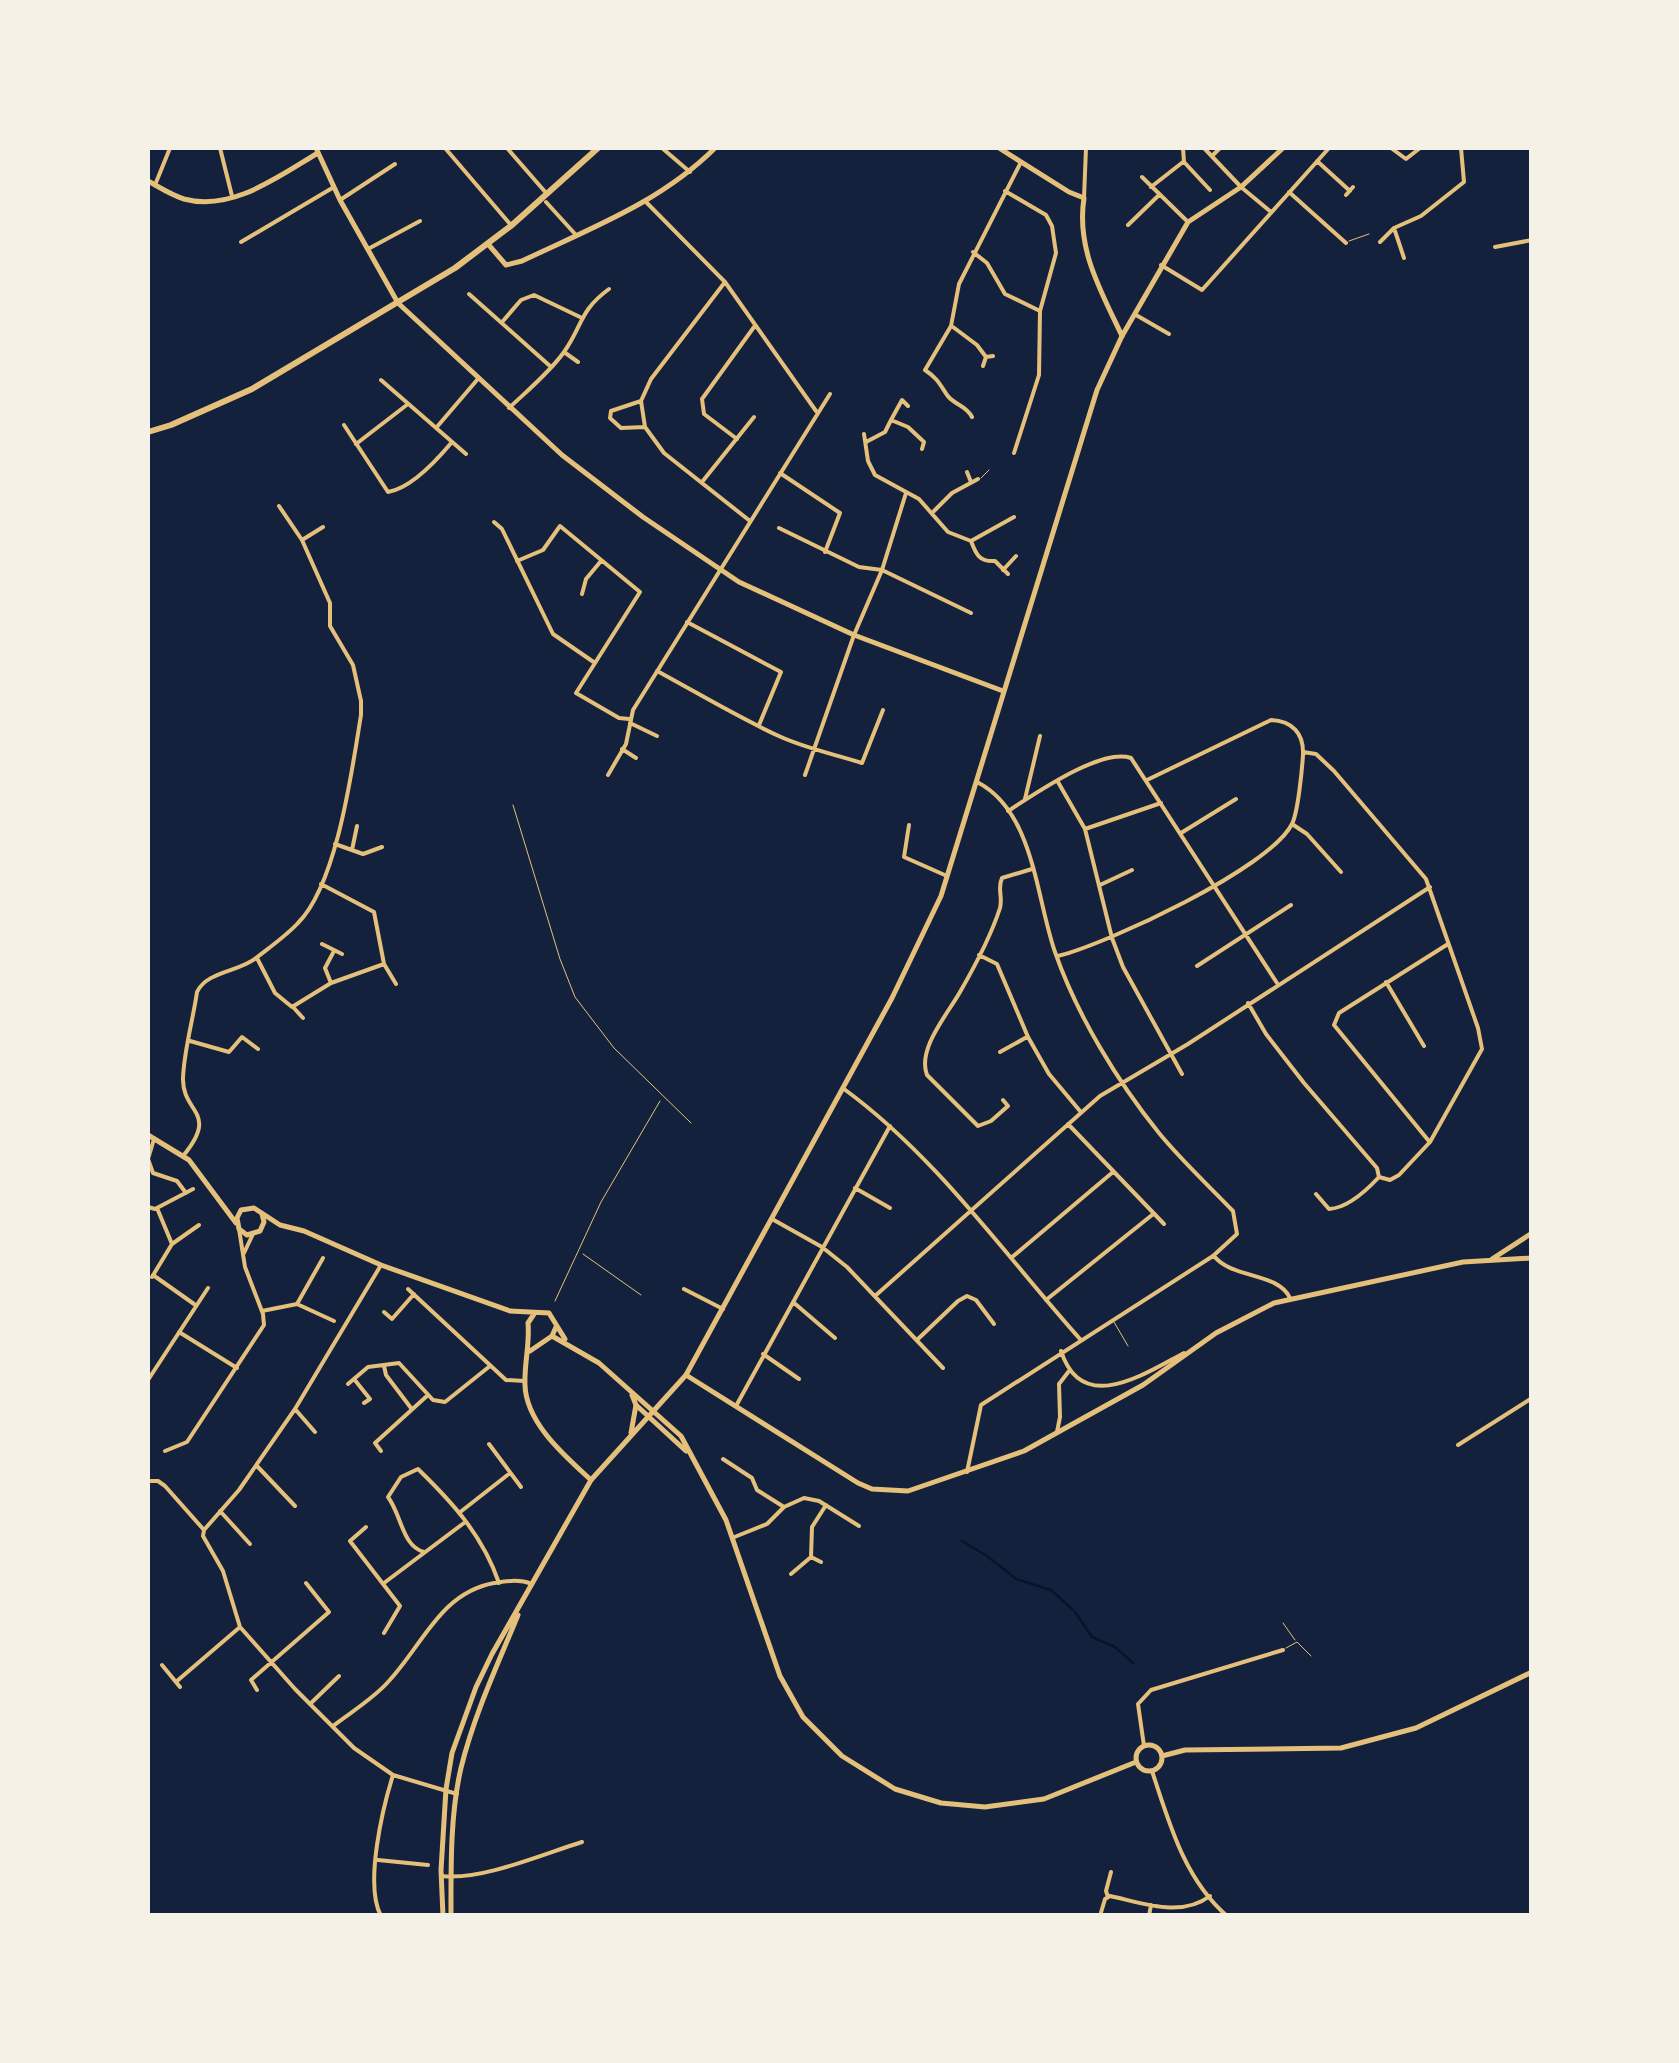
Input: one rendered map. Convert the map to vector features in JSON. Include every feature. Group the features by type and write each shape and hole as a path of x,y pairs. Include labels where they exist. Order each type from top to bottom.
{"highway":[{"path":"148,432 252,389 398,303 488,244 546,198 598,148"}],"main road":[{"path":"488,244 506,265 646,202 690,172 714,148"},
{"path":"999,148 1084,198 1084,244 1093,277 1122,336"},
{"path":"443,1916 446,1788 452,1753 492,1654 591,1480 686,1375 844,1090 941,896 1098,390 1122,336 1188,222 1241,188 1284,148"},
{"path":"148,181 170,194 198,201 232,196 256,190 317,150 340,200 398,303 562,455 643,517 739,582 854,634 1004,690"},
{"path":"151,1137 183,1156 247,1235 280,1225"},
{"path":"226,1206 240,1212 250,1208 280,1225 510,1311 528,1322"},
{"path":"238,1226 240,1212"},
{"path":"262,1214 262,1228"},
{"path":"1492,1260 1532,1233"},
{"path":"686,1375 872,1489 908,1491 1024,1451 1143,1386 1237,1321 1290,1298 1463,1262 1532,1258"},
{"path":"510,1311 548,1313 566,1341"},
{"path":"534,1314 528,1322 526,1397 535,1417 560,1450 591,1480"},
{"path":"552,1336 556,1328"},
{"path":"530,1333 542,1340"},
{"path":"529,1352 552,1336 566,1341 656,1412 682,1436 688,1452"},
{"path":"630,1392 636,1405 698,1465 732,1538 780,1676 804,1717 842,1756 896,1789 940,1803 984,1807 1044,1798 1136,1762"},
{"path":"630,1436 636,1405"},
{"path":"579,1469 584,1494"},
{"path":"452,1916 457,1794 482,1700 525,1599"},
{"path":"1162,1756 1185,1750 1341,1748 1416,1728 1532,1672"},
{"path":"1144,1746 1156,1748 1162,1756 1159,1767 1152,1771 1142,1770 1136,1762 1136,1755 1144,1746"}],"street":[{"path":"155,185 170,148"},
{"path":"220,148 232,196"},
{"path":"445,148 512,225"},
{"path":"507,148 576,235"},
{"path":"662,148 690,172"},
{"path":"1084,198 1086,148"},
{"path":"1183,148 1184,162 1210,190"},
{"path":"1204,148 1270,212"},
{"path":"1212,156 1220,148"},
{"path":"1160,265 1202,290 1329,148"},
{"path":"1391,148 1406,159 1420,148"},
{"path":"1381,238 1421,216 1464,182 1461,148"},
{"path":"1317,161 1350,191"},
{"path":"972,417 968,409 947,396 941,381 925,370 951,326 958,284 1020,162"},
{"path":"1151,187 1184,162"},
{"path":"340,200 395,164"},
{"path":"1142,177 1188,222"},
{"path":"240,242 334,186"},
{"path":"1005,190 1046,215 1052,226 1055,266 1040,310 1040,374 1014,452"},
{"path":"1289,192 1346,242"},
{"path":"1128,225 1158,195"},
{"path":"646,202 724,282 817,413"},
{"path":"368,249 420,220"},
{"path":"1394,228 1404,258"},
{"path":"1495,247 1532,240"},
{"path":"973,252 987,263 1005,294 1040,310"},
{"path":"724,282 651,379 642,402 645,427 664,453 750,521"},
{"path":"509,408 564,352 580,317 609,288"},
{"path":"470,294 550,366"},
{"path":"503,321 522,300 534,295 580,317"},
{"path":"1136,315 1169,334"},
{"path":"736,438 704,414 702,399 754,326"},
{"path":"951,326 989,357 983,366"},
{"path":"564,352 578,362"},
{"path":"381,380 466,454"},
{"path":"436,428 477,380"},
{"path":"608,774 630,730 629,721 658,671 830,394"},
{"path":"866,442 885,432 902,400 908,406"},
{"path":"642,402 618,407 611,411 610,418 621,428 645,427"},
{"path":"356,444 408,404"},
{"path":"968,409 975,405"},
{"path":"702,482 754,417"},
{"path":"892,420 908,427 923,446 931,440"},
{"path":"344,425 386,490 394,492 416,478 452,442"},
{"path":"864,434 874,475 933,512 948,532 971,541"},
{"path":"966,472 971,482"},
{"path":"780,474 840,514 825,552"},
{"path":"933,512 952,493 978,479"},
{"path":"805,775 854,634 882,570 906,493"},
{"path":"183,1156 195,1141 200,1126 196,1108 183,1084 199,986 256,958 298,923 321,884 335,844 356,744 361,701 353,665 332,632 330,603 302,540 279,506"},
{"path":"971,541 1014,517"},
{"path":"494,522 502,529 553,634 595,663"},
{"path":"517,562 543,550 560,526 640,592 576,693 658,736"},
{"path":"302,540 323,527"},
{"path":"779,528 859,567 882,570 972,613"},
{"path":"971,541 976,556 986,562 995,561 1005,572 1016,556"},
{"path":"582,594 586,579 602,560"},
{"path":"687,622 781,672 760,725"},
{"path":"658,671 814,751 862,763 883,710"},
{"path":"1057,956 1135,929 1251,862 1292,824 1303,752 1295,728 1285,721 1272,720 1147,780"},
{"path":"1025,800 1040,736"},
{"path":"622,749 636,758"},
{"path":"1303,752 1316,754 1334,771 1430,887 1482,1050 1430,1142 1399,1175 1390,1180 1379,1177"},
{"path":"1008,811 1084,768 1122,756 1132,758 1277,983"},
{"path":"1058,781 1085,829 1123,967 1182,1074"},
{"path":"967,1472 981,1406 1214,1256 1236,1234 1237,1222 1233,1211 1159,1133 1080,1009 1057,956 1022,834 988,788 976,782"},
{"path":"1180,833 1236,799"},
{"path":"1085,829 1161,803"},
{"path":"1292,824 1307,834 1341,872"},
{"path":"909,825 904,857 947,876"},
{"path":"352,850 356,826"},
{"path":"335,844 363,854 382,848"},
{"path":"1003,1100 1008,1106 991,1122 978,1126 927,1075 923,1065 1001,906 998,884 1002,878 1032,870"},
{"path":"1099,885 1132,870"},
{"path":"321,884 374,912 384,964 396,984"},
{"path":"876,1296 1080,1112 1430,887"},
{"path":"1197,966 1291,905"},
{"path":"322,944 342,954"},
{"path":"1430,1142 1334,1025 1339,1013 1448,944"},
{"path":"331,984 325,968 334,951"},
{"path":"979,954 996,964 1028,1037 1049,1074 1080,1112"},
{"path":"256,958 274,992 303,1018"},
{"path":"292,1007 331,984 384,964"},
{"path":"1386,982 1424,1046"},
{"path":"1248,1003 1266,1034 1377,1168 1379,1177"},
{"path":"190,1042 229,1052 242,1037 258,1049"},
{"path":"1000,1052 1028,1037"},
{"path":"844,1090 890,1126 972,1212 1080,1339"},
{"path":"1068,1124 1164,1224"},
{"path":"736,1406 890,1126"},
{"path":"151,1137 148,1159 153,1172 177,1181 186,1193"},
{"path":"1011,1258 1113,1172"},
{"path":"1316,1194 1329,1210 1336,1210 1379,1177"},
{"path":"854,1188 890,1208"},
{"path":"148,1207 157,1208 193,1189"},
{"path":"157,1208 172,1244"},
{"path":"1046,1300 1154,1214"},
{"path":"772,1219 822,1247 876,1296 944,1368"},
{"path":"195,1304 153,1276 172,1244 199,1226"},
{"path":"166,1451 187,1442 264,1325 238,1226"},
{"path":"243,1255 254,1234"},
{"path":"1214,1256 1230,1270 1278,1285 1290,1298"},
{"path":"297,1304 323,1258"},
{"path":"381,1265 295,1409 203,1536 224,1570 240,1627 310,1704 354,1748 393,1775 457,1794"},
{"path":"148,1380 208,1288"},
{"path":"408,1289 506,1380 524,1381"},
{"path":"684,1289 723,1309"},
{"path":"384,1312 392,1319 414,1294"},
{"path":"917,1340 968,1296 976,1300 994,1324"},
{"path":"792,1302 835,1338"},
{"path":"262,1311 297,1304 334,1321"},
{"path":"179,1332 237,1368"},
{"path":"1062,1351 1070,1371 1090,1386 1112,1387 1197,1346"},
{"path":"763,1354 799,1378"},
{"path":"384,1364 386,1375 411,1408"},
{"path":"348,1384 368,1367 403,1366 428,1395 438,1402 449,1401 490,1366"},
{"path":"1056,1432 1060,1417 1059,1384 1070,1371"},
{"path":"354,1378 370,1399 364,1404"},
{"path":"381,1451 374,1443 428,1395"},
{"path":"1458,1446 1532,1398"},
{"path":"295,1409 315,1432"},
{"path":"489,1444 520,1487"},
{"path":"723,1458 752,1478 757,1490 784,1507"},
{"path":"257,1466 296,1506"},
{"path":"424,1552 416,1550 405,1538 400,1513 388,1497 401,1477 418,1469 487,1548 499,1583"},
{"path":"459,1513 510,1473"},
{"path":"148,1481 165,1486 204,1530"},
{"path":"732,1538 767,1524 784,1507 804,1498 815,1499 859,1526"},
{"path":"792,1574 811,1557 812,1528 826,1505"},
{"path":"220,1511 250,1544"},
{"path":"384,1583 465,1522"},
{"path":"366,1527 350,1542 400,1606 384,1633"},
{"path":"811,1557 822,1562"},
{"path":"333,1726 385,1686 454,1598 478,1586 522,1580 534,1584"},
{"path":"244,1681 272,1665 329,1612 306,1583"},
{"path":"162,1665 179,1684 240,1627"},
{"path":"1144,1746 1138,1704 1151,1690 1283,1650"},
{"path":"310,1704 339,1676"},
{"path":"251,1680 257,1690"},
{"path":"1152,1771 1184,1856 1227,1916"},
{"path":"380,1916 375,1884 380,1817 393,1775"},
{"path":"442,1876 452,1877 582,1842"},
{"path":"377,1860 428,1864"},
{"path":"1100,1916 1108,1897 1111,1872"},
{"path":"1108,1897 1196,1909 1210,1896"},
{"path":"1149,1916 1151,1905"}],"lane":[{"path":"1346,242 1369,234"},
{"path":"978,479 989,470"},
{"path":"513,804 575,997 614,1048 691,1123"},
{"path":"555,1301 601,1202 662,1098"},
{"path":"580,1252 641,1296"},
{"path":"1113,1319 1128,1346"},
{"path":"1283,1623 1311,1656"},
{"path":"1283,1650 1297,1642"}],"waterway":[{"path":"962,1541 1016,1579 1051,1590 1073,1610"},
{"path":"1075,1612 1092,1637 1115,1647 1133,1663"}]}
